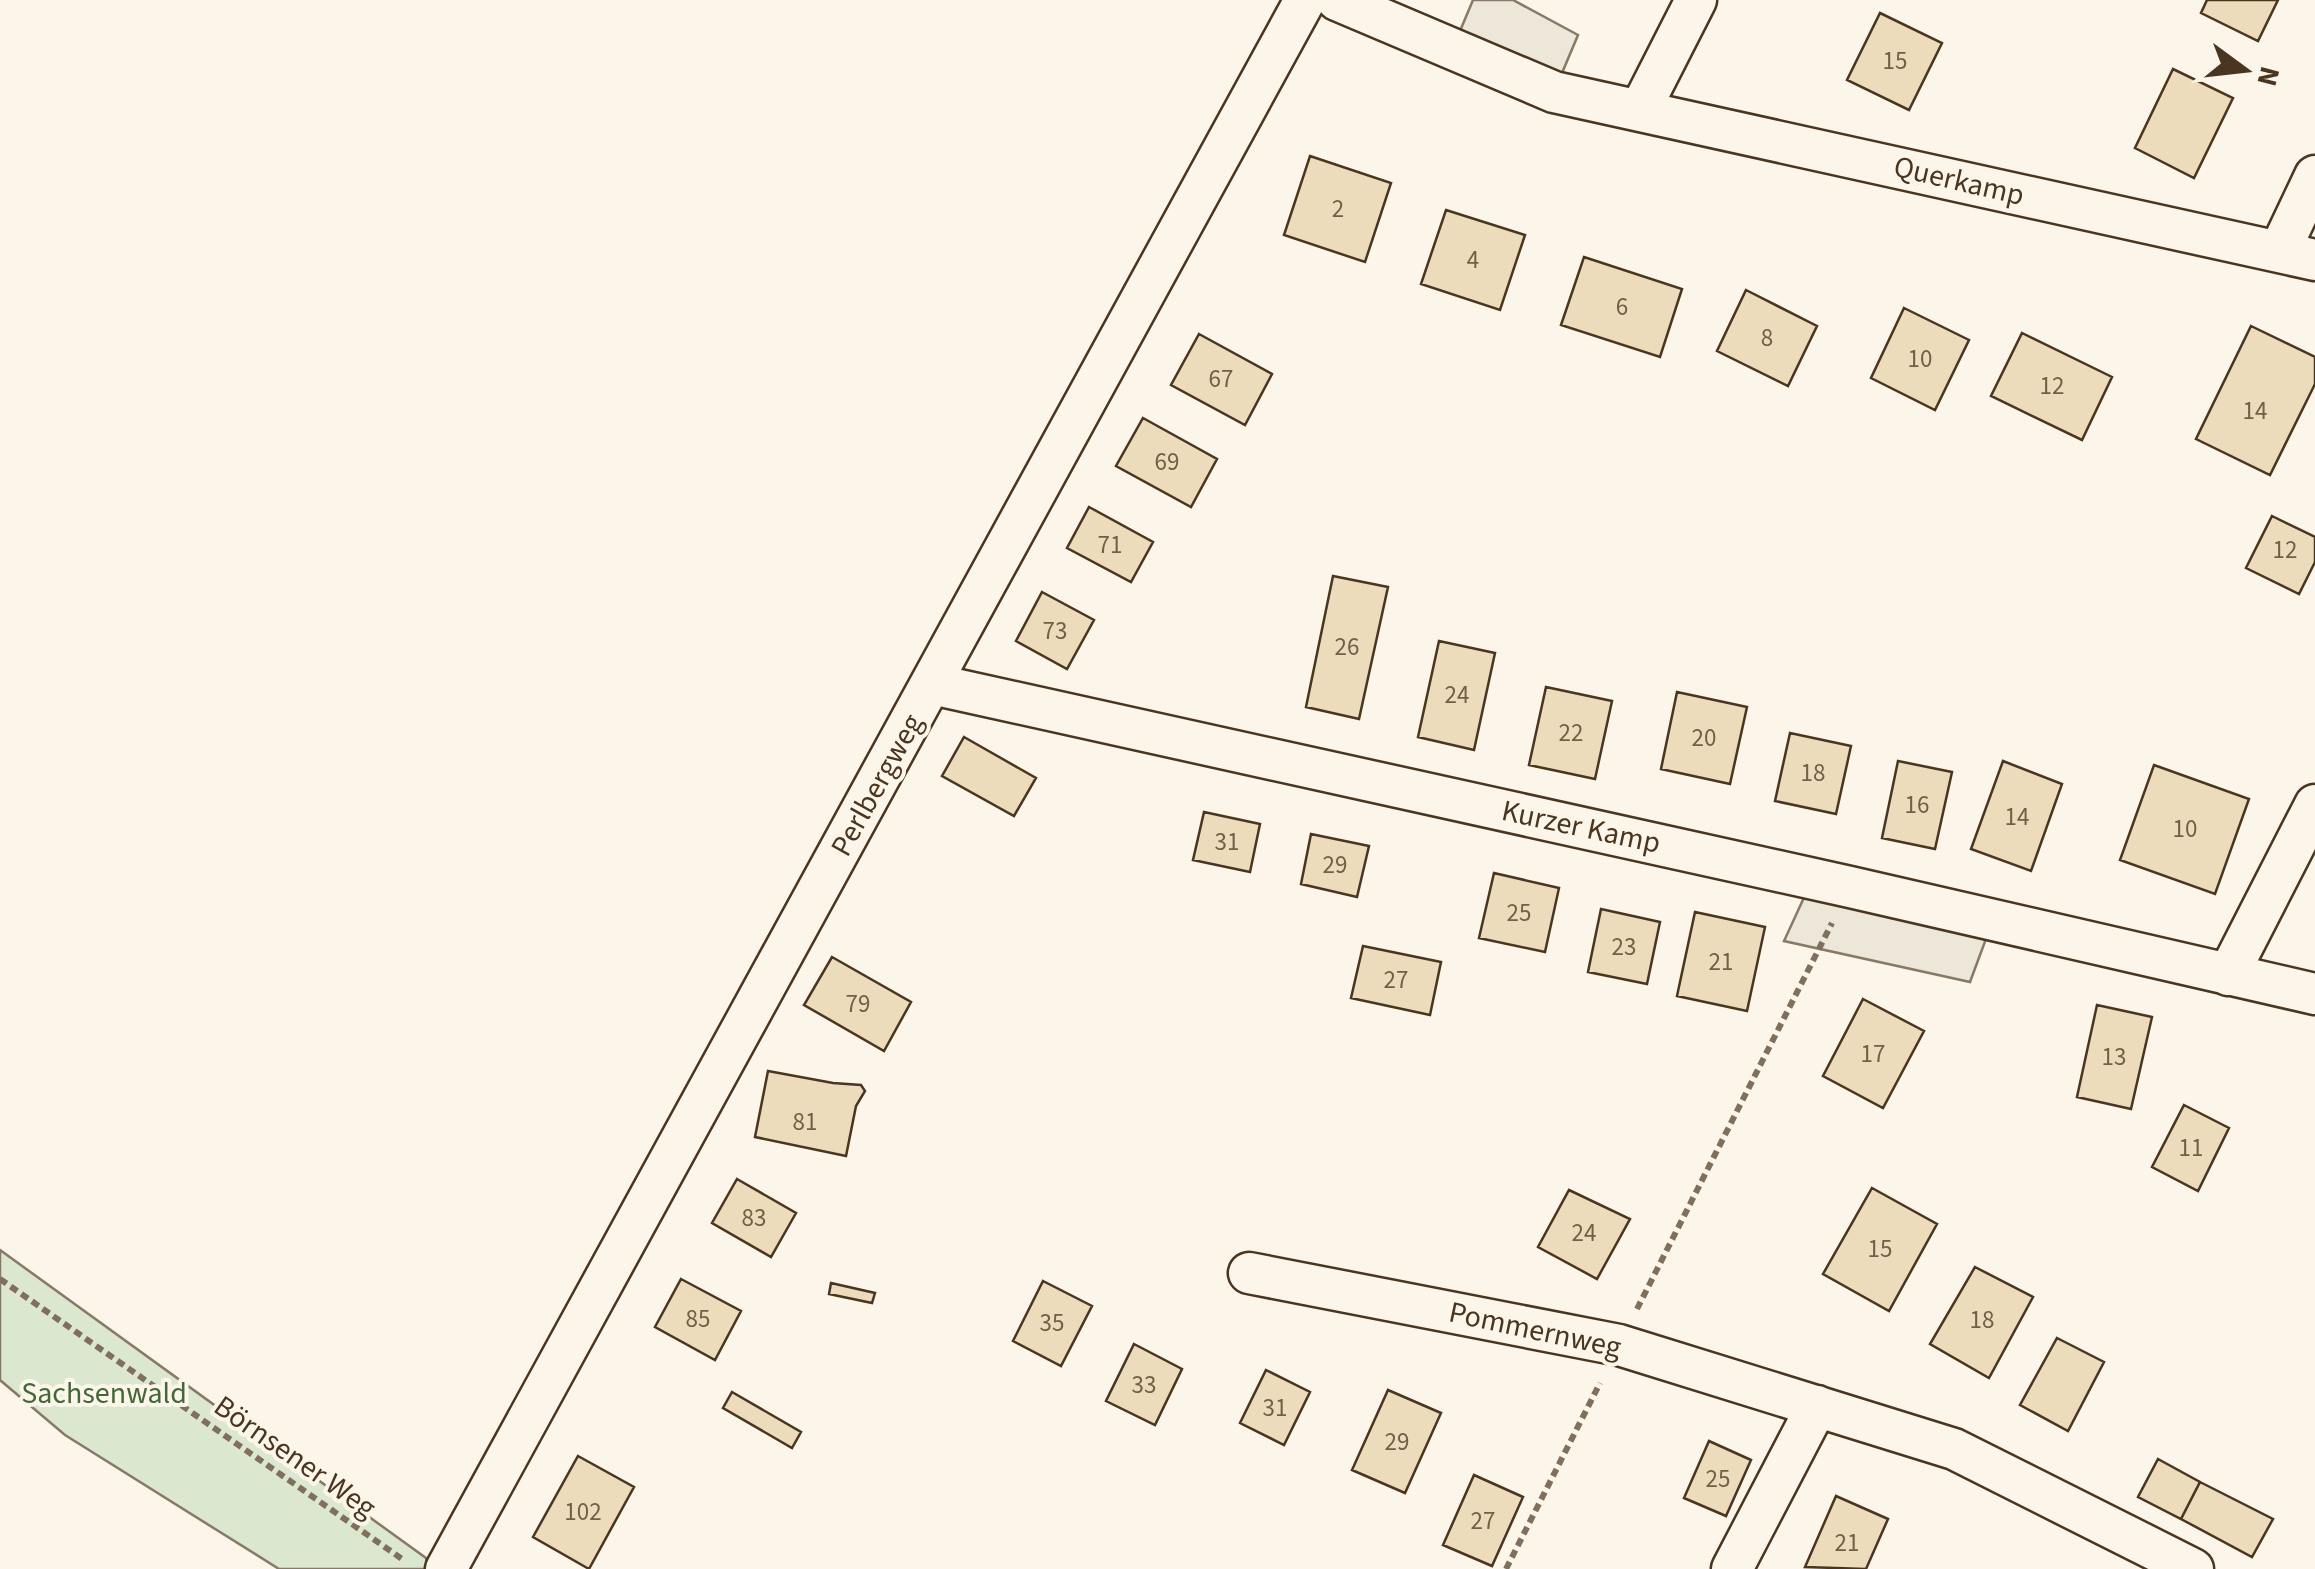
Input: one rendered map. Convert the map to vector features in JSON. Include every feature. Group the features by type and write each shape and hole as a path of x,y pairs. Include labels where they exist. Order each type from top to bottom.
{"street":[{"name":"Perlbergweg","path":"446,1569 1304,0"},
{"name":"Querkamp","path":"1338,0 1554,92 2297,256 2315,176"},
{"path":"1640,110 1696,0"},
{"name":"Kurzer Kamp","path":"932,684 2315,994"},
{"path":"2228,975 2315,805"},
{"name":"Pommernweg","path":"1249,1273 1619,1345 1954,1448 2193,1569"},
{"path":"1732,1569 1817,1406"}],"path":[{"path":"1506,1569 1850,887"},
{"name":"Börnsener Weg","path":"0,1279 417,1569"}],"green space":[{"name":"Sachsenwald","path":"0,1250 426,1558 428,1569 279,1569 65,1435 0,1380"}],"shaded area":[{"path":"1473,0 1513,0 1578,35 1554,92 1452,50"},
{"path":"1813,878 1993,920 1970,982 1784,941"}],"building":[{"path":"2207,0 2278,0 2258,41 2201,13"},
{"path":"1880,13 1942,43 1909,110 1847,80"},
{"path":"2173,69 2233,98 2194,178 2135,148"},
{"path":"1310,156 1391,183 1365,262 1284,235"},
{"path":"1446,210 1525,235 1500,310 1421,284"},
{"path":"1584,257 1682,289 1660,357 1561,325"},
{"path":"1746,290 1817,326 1788,386 1717,351"},
{"path":"1904,308 1969,340 1935,410 1871,378"},
{"path":"2251,326 2315,357 2315,384 2270,475 2196,439"},
{"path":"2022,333 2112,377 2082,440 1991,396"},
{"path":"1199,334 1272,374 1245,425 1171,385"},
{"path":"1143,418 1217,459 1191,507 1116,466"},
{"path":"1089,507 1153,542 1131,582 1067,548"},
{"path":"2272,516 2315,537 2315,562 2299,594 2246,568"},
{"path":"1333,576 1388,587 1359,719 1306,707"},
{"path":"1042,592 1094,620 1067,669 1016,641"},
{"path":"1439,641 1495,653 1474,750 1418,737"},
{"path":"1546,687 1612,701 1595,779 1529,765"},
{"path":"1677,692 1747,707 1730,784 1661,769"},
{"path":"1790,733 1851,746 1836,814 1775,801"},
{"path":"964,737 1036,778 1014,816 942,776"},
{"path":"1898,761 1952,772 1935,849 1882,838"},
{"path":"2003,761 2062,784 2031,871 1971,849"},
{"path":"2154,765 2249,799 2215,894 2120,860"},
{"path":"1204,812 1260,824 1250,872 1193,860"},
{"path":"1311,834 1369,846 1357,897 1301,884"},
{"path":"1494,873 1559,888 1545,952 1479,938"},
{"path":"1601,909 1660,922 1647,984 1588,972"},
{"path":"1695,912 1765,927 1747,1011 1677,996"},
{"path":"1363,946 1441,962 1430,1015 1351,998"},
{"path":"832,957 911,1002 884,1051 804,1005"},
{"path":"1863,999 1924,1031 1883,1108 1823,1076"},
{"path":"2097,1005 2152,1017 2131,1109 2077,1097"},
{"path":"768,1071 861,1085 865,1091 856,1106 846,1156 755,1137"},
{"path":"2184,1105 2229,1128 2198,1191 2152,1167"},
{"path":"737,1179 796,1213 771,1257 712,1223"},
{"path":"1872,1188 1937,1224 1889,1311 1823,1274"},
{"path":"1569,1190 1630,1219 1597,1279 1538,1247"},
{"path":"1975,1267 2033,1297 1989,1378 1930,1344"},
{"path":"681,1279 741,1311 715,1360 655,1327"},
{"path":"1043,1281 1092,1306 1061,1366 1013,1341"},
{"path":"831,1283 875,1293 872,1303 829,1294"},
{"path":"2057,1338 2104,1362 2068,1431 2020,1405"},
{"path":"1134,1344 1182,1369 1155,1425 1106,1401"},
{"path":"1266,1370 1310,1392 1284,1445 1240,1423"},
{"path":"1388,1390 1441,1413 1405,1493 1352,1470"},
{"path":"732,1392 801,1432 792,1448 723,1408"},
{"path":"1709,1441 1751,1460 1726,1516 1684,1498"},
{"path":"578,1456 634,1487 589,1569 533,1537"},
{"path":"2158,1459 2200,1482 2181,1519 2138,1497"},
{"path":"1474,1475 1523,1497 1492,1566 1443,1545"},
{"path":"2200,1482 2273,1519 2252,1557 2181,1519"},
{"path":"1836,1496 1888,1519 1866,1569 1805,1567"}]}
